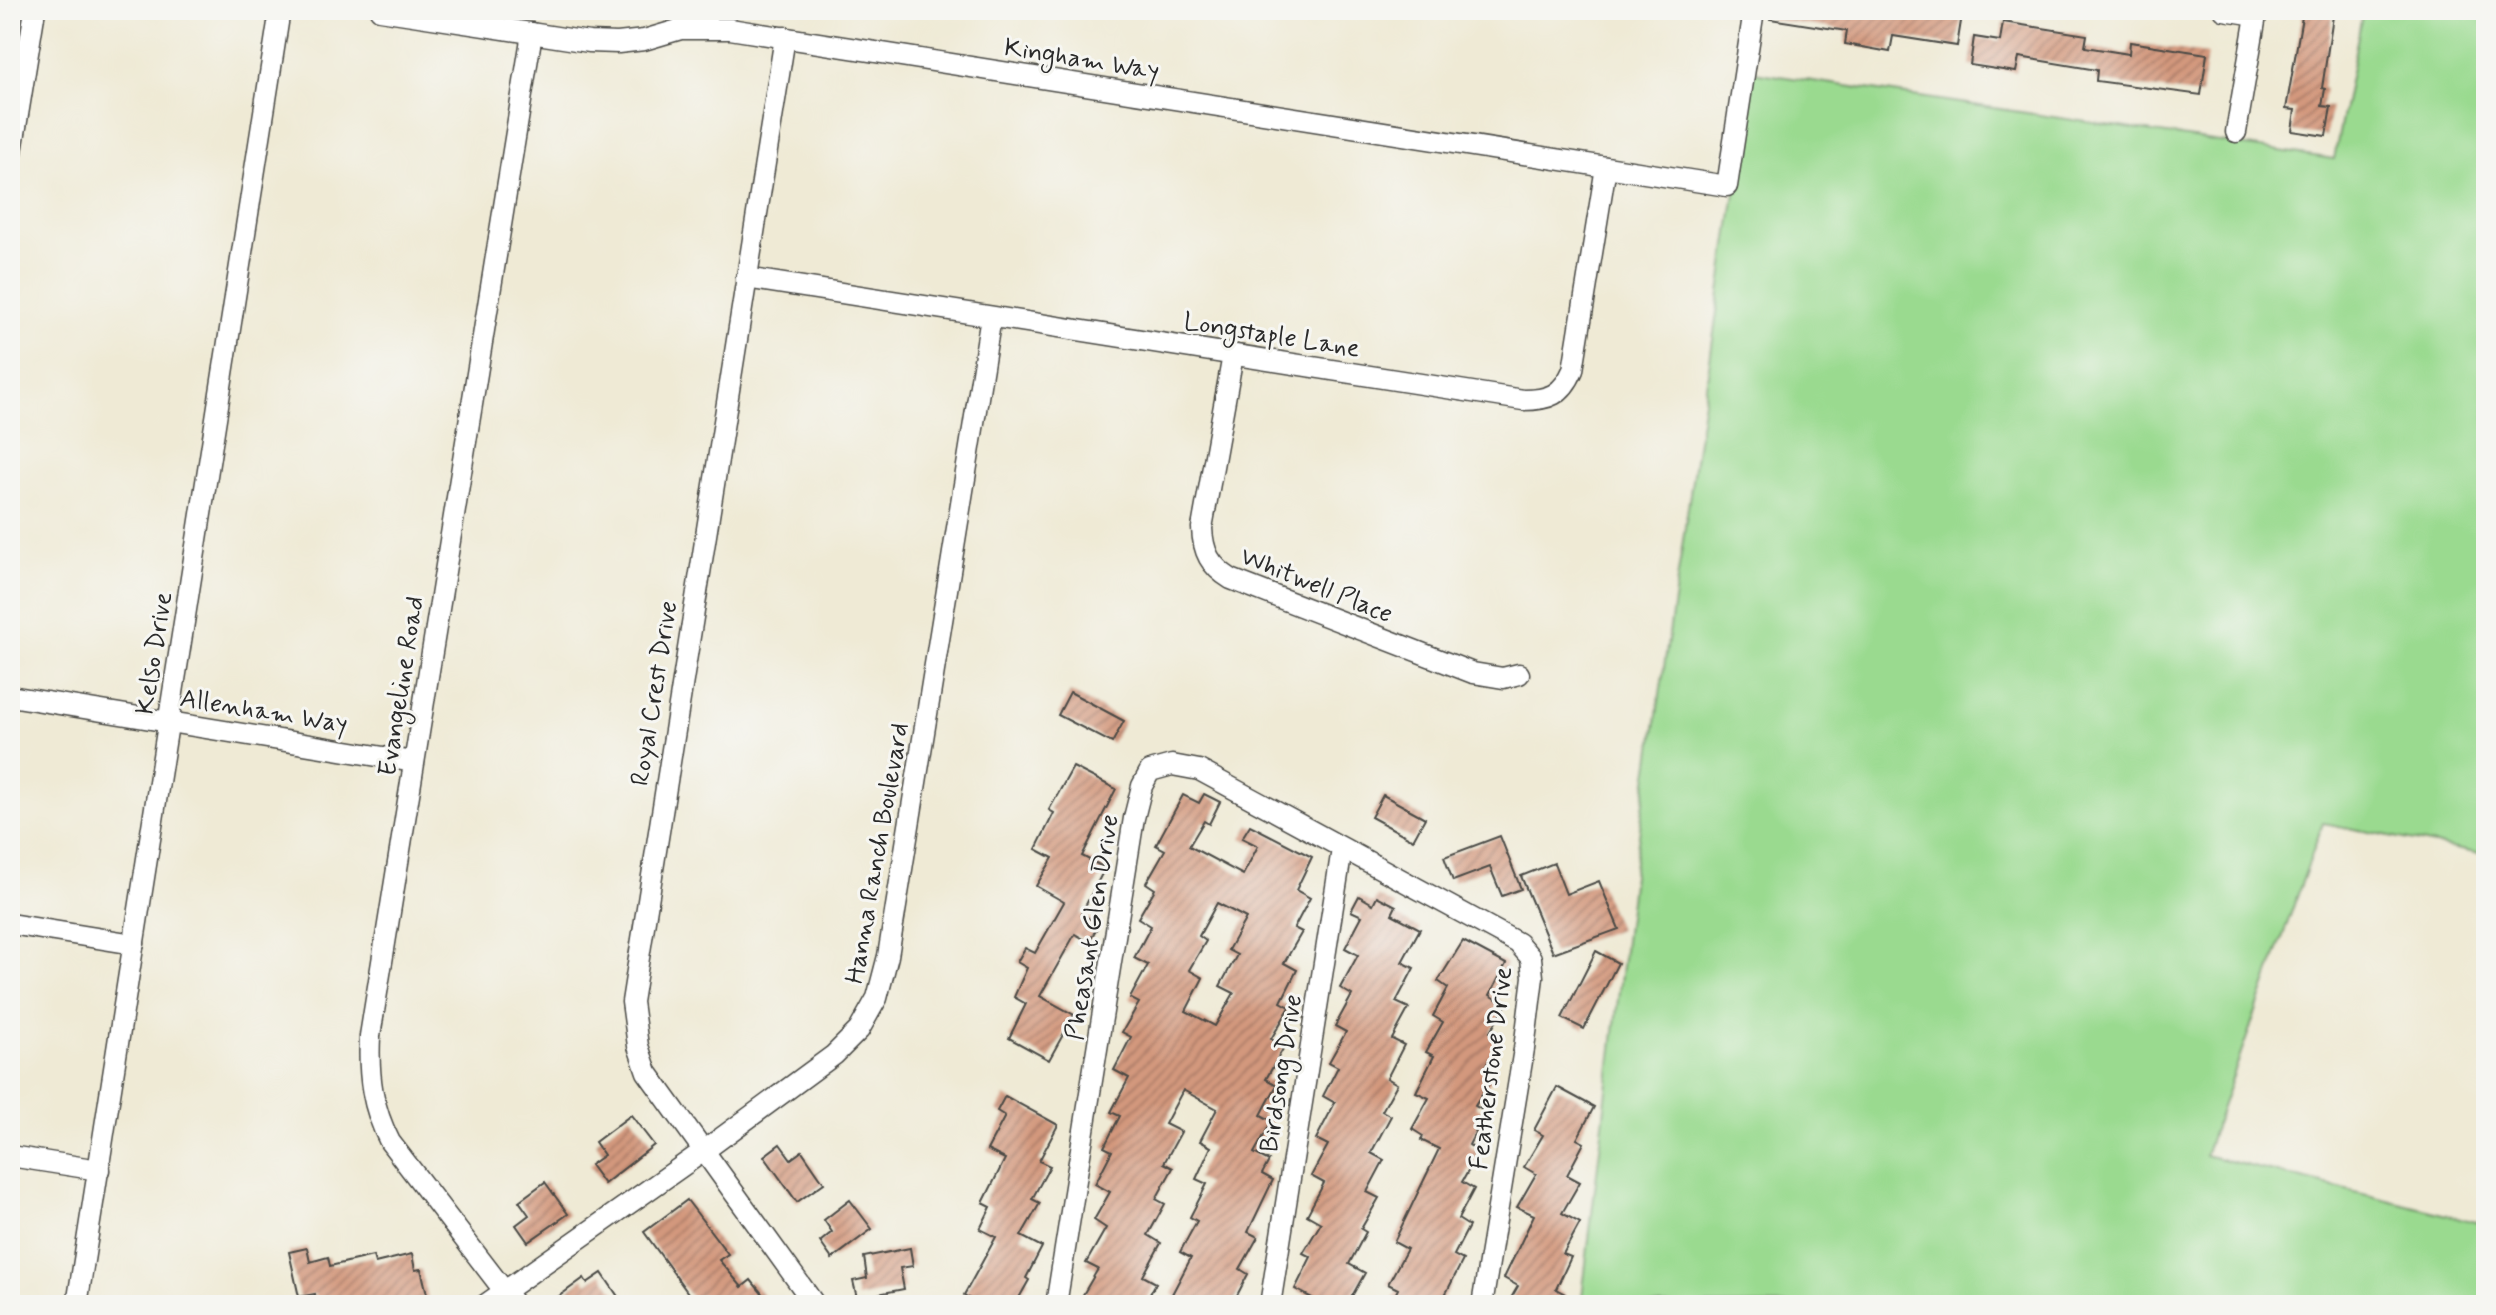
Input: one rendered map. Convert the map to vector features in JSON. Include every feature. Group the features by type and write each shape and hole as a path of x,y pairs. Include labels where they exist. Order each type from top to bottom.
{"street":[{"path":"10,164 35,10"},
{"name":"Kelso Drive","path":"77,1305 280,10"},
{"name":"Kingham Way","path":"380,10 589,42 644,40 681,29 705,27 785,37 1727,186 1754,10"},
{"path":"2224,10 2256,13 2236,132"},
{"name":"Evangeline Road","path":"510,1298 390,1142 378,1119 368,1068 370,1036 532,33"},
{"name":"Royal Crest Drive","path":"785,37 632,1002 633,1027 647,1072 815,1305"},
{"name":"Longstaple Lane","path":"746,278 1523,400 1555,396 1566,386 1573,370 1606,167"},
{"name":"Hanna Ranch Boulevard","path":"485,1305 510,1298 834,1055 859,1030 877,998 888,956 991,317"},
{"name":"Whitwell Place","path":"1233,355 1202,528 1207,558 1217,571 1473,673 1503,678 1519,674"},
{"name":"Allenham Way","path":"10,696 414,762"},
{"name":"Pheasant Glen Drive","path":"1056,1305 1134,818 1142,786 1150,771 1172,765 1199,770 1342,849"},
{"name":"Birdsong Drive","path":"1270,1305 1342,849"},
{"name":"Featherstone Drive","path":"1342,849 1518,943 1531,958 1533,977 1524,1049 1482,1305"},
{"path":"10,924 134,944"},
{"path":"10,1156 99,1170"}],"green space":[{"path":"2363,10 2486,10 2486,855 2323,823 2205,1155 2480,1223 2486,1204 2486,1305 1581,1305 1633,875 1753,72 2334,159"}],"building":[{"path":"1770,10 1932,10 1962,15 1957,46 1893,36 1890,52 1845,44 1847,31 1770,19"},
{"path":"2303,11 2333,16 2322,88 2325,89 2322,106 2331,107 2326,136 2292,131 2295,110 2286,109"},
{"path":"2003,22 2087,35 2085,47 2129,54 2130,42 2207,54 2201,95 2096,81 2097,70 2019,57 2016,72 1970,65 1974,37 2000,41"},
{"path":"1070,692 1124,721 1112,743 1058,715"},
{"path":"1073,767 1116,789 1082,856 1105,868 1081,914 1099,924 1089,942 1075,934 1040,996 1074,1015 1049,1060 1009,1038 1026,1004 1014,997 1027,968 1017,962 1025,948 1035,953 1064,902 1036,886 1053,858 1036,849 1054,813 1049,810"},
{"path":"1204,794 1220,802 1209,824 1204,821 1189,846 1243,875 1258,846 1242,838 1250,825 1312,857 1296,890 1310,898 1294,928 1302,932 1284,963 1297,970 1281,1002 1290,1007 1271,1039 1284,1047 1266,1079 1277,1085 1261,1115 1272,1121 1254,1153 1269,1161 1262,1174 1273,1180 1248,1232 1258,1237 1240,1269 1248,1274 1232,1305 1194,1305 1172,1294 1191,1258 1180,1252 1197,1221 1190,1217 1207,1184 1196,1179 1211,1147 1200,1141 1217,1109 1183,1090 1165,1124 1181,1132 1164,1163 1173,1168 1156,1199 1165,1204 1148,1235 1161,1243 1143,1276 1156,1283 1144,1305 1094,1305 1081,1298 1098,1269 1086,1263 1106,1228 1094,1220 1110,1192 1095,1184 1112,1151 1104,1147 1120,1116 1111,1112 1129,1078 1114,1070 1131,1037 1122,1032 1139,1003 1130,998 1148,965 1134,958 1151,926 1138,918 1155,889 1146,883 1165,850 1156,845 1183,795 1199,803","holes":["1217,903 1246,918 1228,950 1237,955 1220,986 1234,993 1215,1026 1186,1011 1203,978 1189,970 1206,941 1199,936"]},
{"path":"1383,795 1425,818 1413,840 1371,817"},
{"path":"1500,836 1521,889 1502,896 1490,867 1453,881 1444,857"},
{"path":"1554,863 1566,894 1599,881 1619,929 1553,953 1521,876"},
{"path":"1359,896 1373,904 1377,896 1396,906 1392,914 1420,929 1402,962 1414,968 1396,1002 1409,1008 1392,1039 1404,1045 1387,1078 1397,1084 1382,1111 1391,1116 1371,1153 1384,1160 1367,1192 1379,1198 1361,1229 1366,1232 1349,1264 1365,1273 1347,1305 1325,1305 1295,1289 1311,1257 1303,1253 1321,1223 1307,1215 1324,1183 1311,1176 1328,1145 1316,1139 1335,1103 1323,1096 1338,1067 1329,1062 1346,1032 1335,1026 1352,995 1340,988 1358,955 1345,948 1362,916 1351,911"},
{"path":"1463,941 1506,964 1490,995 1506,1005 1490,1032 1502,1038 1484,1069 1494,1075 1475,1106 1486,1112 1469,1145 1479,1152 1462,1182 1474,1189 1458,1219 1469,1226 1454,1255 1463,1260 1440,1305 1390,1305 1398,1289 1388,1284 1407,1249 1394,1242 1439,1149 1421,1140 1423,1136 1412,1129 1429,1098 1416,1092 1434,1056 1426,1052 1443,1022 1433,1016 1448,988 1438,981"},
{"path":"1596,951 1618,963 1584,1029 1562,1018"},
{"path":"1557,1087 1594,1107 1577,1139 1584,1143 1567,1175 1580,1182 1562,1213 1580,1223 1563,1254 1571,1257 1556,1289 1565,1294 1559,1305 1507,1305 1518,1286 1504,1278 1534,1215 1517,1207 1536,1174 1524,1167 1543,1135 1534,1130"},
{"path":"1005,1096 1058,1125 1039,1161 1050,1166 1032,1199 1040,1203 1021,1236 1042,1247 1026,1278 1029,1280 1015,1305 980,1305 964,1295 996,1237 980,1229 991,1207 983,1203 1005,1159 987,1150 1005,1116 997,1111"},
{"path":"631,1115 654,1145 604,1184 590,1165 604,1155 595,1142"},
{"path":"780,1144 791,1159 802,1151 824,1183 797,1202 764,1156"},
{"path":"545,1182 568,1214 528,1242 516,1225 529,1215 519,1201"},
{"path":"687,1200 728,1254 719,1260 742,1287 751,1280 764,1296 756,1305 710,1305 701,1294 693,1300 644,1232"},
{"path":"850,1200 872,1229 832,1259 820,1242 832,1232 824,1220"},
{"path":"307,1248 310,1262 328,1257 330,1266 373,1256 375,1263 412,1254 415,1270 421,1269 428,1298 402,1305 317,1305 315,1294 299,1297 289,1252"},
{"path":"910,1248 913,1266 900,1268 904,1289 857,1298 853,1281 867,1278 864,1257"},
{"path":"602,1273 619,1298 608,1305 547,1305 584,1278 587,1283"}]}
